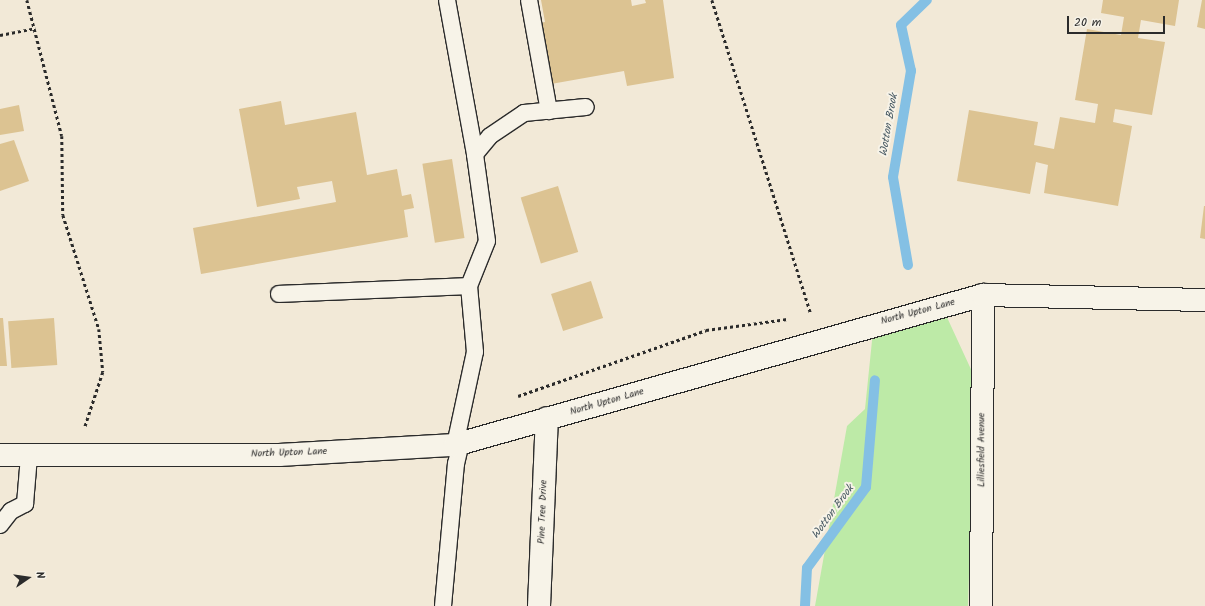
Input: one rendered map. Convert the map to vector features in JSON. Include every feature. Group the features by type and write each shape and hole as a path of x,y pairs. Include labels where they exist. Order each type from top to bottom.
{"street":[{"name":"North Upton Lane","path":"0,455 75,457 279,454 458,444 983,295 1205,300"},
{"name":"Lilliesfield Avenue","path":"982,606 983,295"},
{"name":"Pine Tree Drive","path":"539,606 547,418"}],"lane":[{"path":"443,606 458,444 475,352 470,286 487,241 475,154 447,0"},
{"path":"529,0 550,111"},
{"path":"475,154 490,136 524,113 586,107"},
{"path":"279,294 470,286"},
{"path":"0,525 11,511 25,504 29,456"}],"path":[{"path":"27,0 62,136 63,215 99,329 103,372 75,457"},
{"path":"712,0 812,316 804,317"},
{"path":"0,34 35,28"},
{"path":"510,398 706,330 789,319"}],"green space":[{"path":"945,313 975,378 968,606 815,606 847,426 865,409 873,331"}],"building":[{"path":"541,0 631,0 632,6 646,3 645,0 663,0 674,78 627,86 624,71 551,84 540,23 545,22"},
{"path":"1103,0 1179,0 1175,26 1141,20 1138,38 1165,42 1152,115 1115,109 1113,122 1132,126 1118,206 1044,193 1048,165 1036,162 1030,194 957,181 969,110 1038,122 1034,145 1054,149 1060,117 1095,123 1098,104 1075,100 1087,29 1121,35 1124,17 1101,13"},
{"path":"1202,0 1205,0 1205,29 1197,27"},
{"path":"281,101 285,125 356,112 367,175 397,169 402,196 411,194 414,208 404,210 408,237 201,274 193,228 336,202 332,181 297,187 300,199 257,207 239,109"},
{"path":"19,105 24,131 0,135 0,109"},
{"path":"14,140 29,181 0,191 0,144"},
{"path":"452,159 465,238 435,243 422,164"},
{"path":"558,186 578,252 541,263 521,197"},
{"path":"1205,206 1205,239 1200,238"},
{"path":"591,281 603,318 563,331 551,294"},
{"path":"0,318 3,318 7,366 0,366"},
{"path":"54,318 57,365 11,368 8,321"}],"waterway":[{"name":"Wotton Brook","path":"908,265 893,177 911,71 901,25 927,0"},
{"name":"Wotton Brook","path":"805,606 807,568 866,487 875,380"}]}
